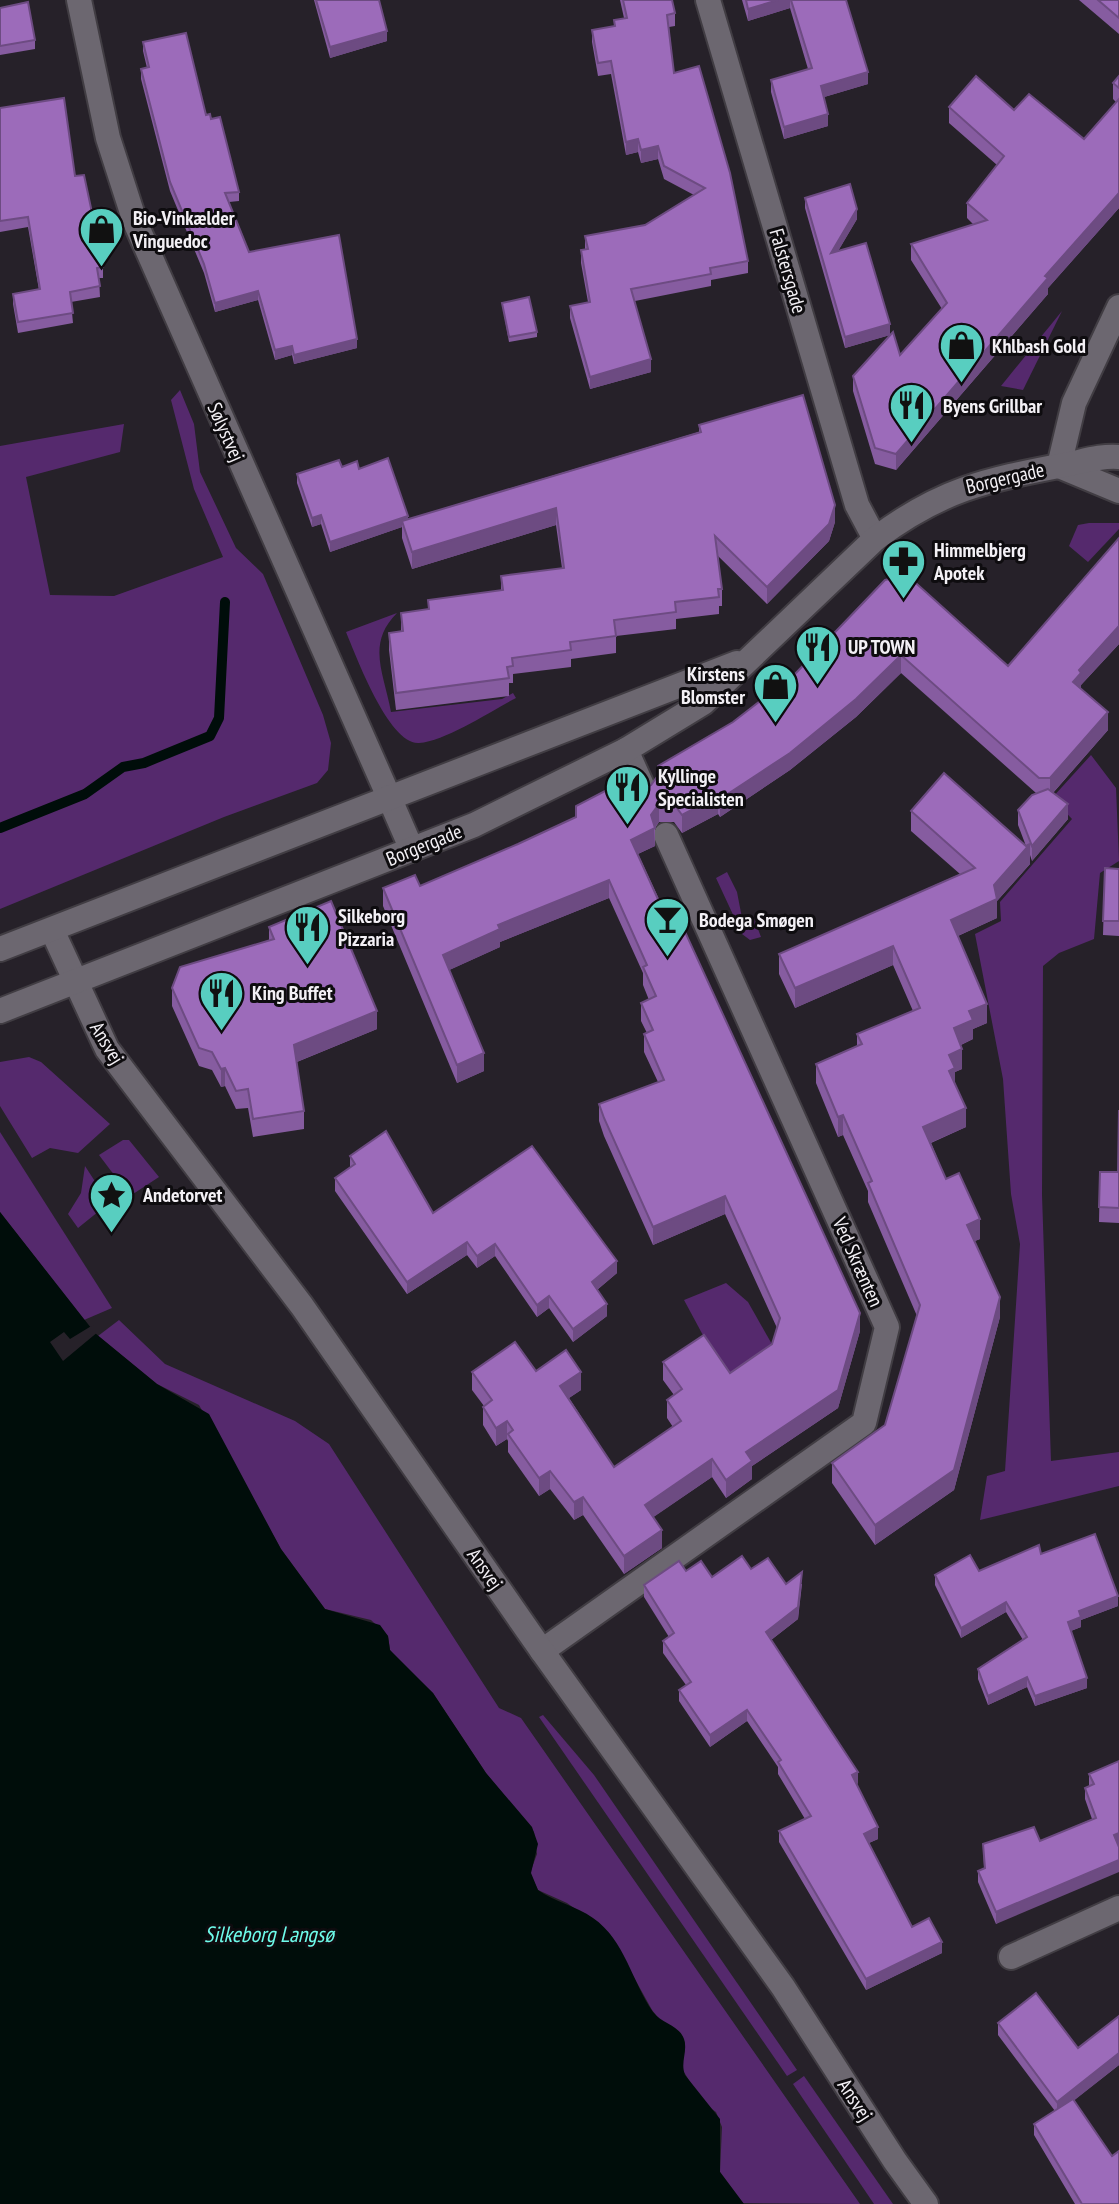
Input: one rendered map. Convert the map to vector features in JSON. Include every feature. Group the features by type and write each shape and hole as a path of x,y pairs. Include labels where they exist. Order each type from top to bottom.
{"street":[{"name":"Sølystvej","path":"79,0 108,138 135,222 412,850"},
{"name":"Falstersgade","path":"708,0 857,505 875,539"},
{"name":"Borgergade","path":"0,1011 75,984 149,950 412,850 523,803 626,750 703,703 875,539 905,516 968,485 1059,466 1074,403 1119,307"},
{"path":"1059,466 1119,457"},
{"path":"1059,466 1119,491"},
{"name":"Borgergade","path":"0,949 747,659"},
{"path":"626,750 644,790"},
{"name":"Ved Skrænten","path":"542,1651 864,1423 887,1327 666,835"},
{"name":"Ansvej","path":"52,930 107,1049 284,1281 542,1651 783,1987 926,2204"},
{"path":"1011,1957 1119,1908"}],"shaded area":[{"path":"1062,311 1023,390 1001,386"},
{"path":"180,390 194,424 200,472 236,548 263,574 323,715 331,743 328,770 317,783 224,817 0,909 0,446 124,424 120,452 26,477 50,595 114,596 223,557 194,489 171,400"},
{"path":"1119,523 1119,529 1088,562 1069,546 1078,525"},
{"path":"397,613 382,636 380,648 391,712 502,699 513,693 516,698 442,737 419,743 408,740 385,715 346,632"},
{"path":"1091,755 1116,788 1119,861 1100,873 1094,939 1059,953 1043,966 1042,1195 1051,1461 1119,1452 1119,1486 980,1520 987,1476 1005,1471 1020,1244 1011,1194 1003,1079 975,934 1001,921 1000,902 1072,819 1052,798"},
{"path":"727,872 737,892 742,918 753,916 761,937 750,940 742,934 716,878"},
{"path":"29,1057 41,1062 110,1124 78,1153 50,1148 32,1158 0,1106 0,1062"},
{"path":"0,1132 112,1308 84,1320 0,1212"},
{"path":"123,1140 129,1140 159,1177 130,1196 99,1155"},
{"path":"85,1166 109,1203 78,1228 68,1214 81,1193"},
{"path":"726,1283 748,1302 773,1346 726,1378 684,1300"},
{"path":"119,1320 165,1364 295,1421 329,1444 499,1708 521,1718 860,2204 743,2203 720,2172 722,2127 716,2112 702,2102 681,2067 685,2043 680,2032 664,2025 652,2010 610,1934 567,1903 538,1890 530,1873 537,1854 534,1832 486,1773 433,1693 390,1650 388,1636 371,1620 325,1609 281,1549 199,1405 157,1384 98,1336"},
{"path":"543,1715 594,1775 797,2070 787,2076 539,1717"},
{"path":"804,2076 893,2204 874,2204 793,2084"}],"water":[{"name":"Silkeborg Langsø","path":"0,1212 95,1333 157,1384 209,1414 281,1549 325,1609 380,1625 388,1636 390,1650 433,1693 486,1773 532,1827 538,1844 531,1873 538,1890 586,1914 604,1927 621,1950 653,2012 682,2034 685,2075 720,2119 720,2172 744,2204 0,2204"}],"pier":[{"path":"93,1325 99,1331 63,1361 50,1342 64,1332 70,1339"}],"building":[{"path":"316,0 379,0 387,31 330,47"},
{"path":"623,0 672,0 675,13 667,15 674,73 699,66 730,173 748,261 710,268 711,274 631,289 651,359 590,377 570,306 590,302 581,250 588,249 585,236 645,225 705,188 664,166 658,146 641,150 638,139 626,142 611,61 598,63 592,30 615,26 614,20 627,18"},
{"path":"746,0 778,0 748,9"},
{"path":"791,0 846,0 868,72 821,86 828,114 784,127 771,80 812,68"},
{"path":"1098,0 1119,0 1119,18"},
{"path":"28,2 35,40 0,46 0,8"},
{"path":"186,33 206,115 210,114 211,119 220,117 239,192 225,193 249,252 339,235 357,339 294,355 292,346 275,350 258,291 215,303 204,264 170,182 141,69 149,67 143,42"},
{"path":"976,76 1014,110 1029,94 1084,139 1119,99 1119,193 896,454 875,448 853,376 893,332 900,355 947,303 911,244 987,220 967,203 1004,156 949,107"},
{"path":"64,98 75,176 84,175 103,267 97,268 100,286 70,292 73,313 18,322 13,294 40,289 28,217 0,221 0,108"},
{"path":"850,184 857,209 831,253 866,243 890,324 845,337 805,198"},
{"path":"529,297 537,332 509,337 502,303"},
{"path":"803,395 835,505 829,524 767,587 715,536 722,589 718,589 719,597 675,602 676,612 614,620 616,636 570,642 571,650 512,658 513,666 507,667 509,678 396,693 389,633 403,631 401,613 429,609 428,600 503,590 501,576 564,568 556,508 412,552 402,521 701,432 699,425"},
{"path":"388,458 408,516 330,542 321,515 312,518 297,474 339,460 342,467 357,461 359,469"},
{"path":"1119,538 1119,626 1079,670 1081,673 1073,682 1108,712 1050,778 1039,778 901,655 856,699 790,753 720,799 718,796 682,815 674,804 659,804 651,815 655,828 631,840 671,928 681,923 860,1313 838,1390 746,1452 752,1461 726,1480 712,1459 645,1505 662,1530 624,1556 583,1497 574,1502 550,1471 539,1478 508,1434 513,1430 507,1421 496,1428 483,1407 492,1400 472,1372 515,1342 536,1371 566,1350 581,1372 560,1386 614,1467 681,1421 667,1400 682,1389 663,1362 704,1335 730,1373 772,1344 780,1318 725,1196 653,1227 604,1118 599,1104 664,1080 644,1034 653,1030 641,1003 656,996 643,967 647,965 609,880 498,925 500,929 443,955 484,1053 457,1065 383,888 415,875 420,886 518,844 576,817 576,806 630,778 642,787 651,785 659,774 658,766 733,722 795,674 885,580 907,575 1008,666"},
{"path":"944,773 1026,846 1030,844 994,885 997,899 951,920 987,1004 969,1011 973,1020 954,1028 962,1049 949,1055 955,1068 949,1071 966,1108 923,1127 946,1179 959,1173 980,1219 967,1225 1000,1297 954,1470 875,1525 832,1463 885,1425 920,1305 868,1183 872,1181 843,1115 838,1117 816,1064 862,1044 857,1034 920,1008 893,946 795,988 779,954 975,868 911,811"},
{"path":"1048,789 1068,804 1032,846 1018,810 1032,795"},
{"path":"1105,868 1119,869 1119,921 1103,921"},
{"path":"331,901 377,1011 294,1045 304,1111 253,1119 248,1089 236,1091 225,1068 221,1069 212,1052 199,1048 172,988 180,967 274,939 269,927"},
{"path":"1119,1110 1119,1208 1099,1207 1100,1172 1118,1172"},
{"path":"386,1131 433,1213 532,1146 617,1261 592,1282 607,1304 573,1329 549,1296 537,1305 495,1244 477,1256 467,1242 407,1282 335,1178 355,1164 350,1156"},
{"path":"1095,1534 1118,1596 1079,1611 1081,1617 1068,1622 1087,1678 1035,1696 1027,1677 988,1696 978,1669 1027,1637 1006,1602 961,1628 935,1575 970,1555 979,1571 1039,1545 1041,1554"},
{"path":"742,1556 751,1569 768,1558 786,1584 802,1572 798,1607 766,1632 858,1772 852,1775 878,1827 864,1834 912,1927 929,1918 942,1942 866,1979 779,1831 811,1816 778,1762 781,1760 747,1710 710,1735 679,1690 691,1682 663,1641 674,1633 644,1585 679,1561 686,1571 701,1561 712,1577"},
{"path":"1119,1761 1119,1833 1114,1835 1119,1847 1119,1860 996,1912 978,1871 985,1868 983,1844 1034,1827 1040,1841 1096,1818 1085,1788 1094,1784 1089,1774"},
{"path":"1036,1993 1078,2048 1119,2016 1119,2053 1057,2102 998,2023"},
{"path":"1073,2099 1112,2156 1119,2151 1119,2204 1082,2204 1034,2124"}],"waterway":[{"path":"0,828 85,794 123,767 144,763 210,736 219,718 225,602"}],"place":[{"name":"Bio-Vinkælder Vinguedoc","path":"102,268"},
{"name":"Khlbash Gold","path":"961,385"},
{"name":"Byens Grillbar","path":"912,445"},
{"name":"Himmelbjerg Apotek","path":"903,600"},
{"name":"UP TOWN","path":"817,686"},
{"name":"Kirstens Blomster","path":"776,724"},
{"name":"Kyllinge Specialisten","path":"627,826"},
{"name":"Bodega Smøgen","path":"668,959"},
{"name":"Silkeborg Pizzaria","path":"307,966"},
{"name":"King Buffet","path":"221,1032"},
{"name":"Andetorvet","path":"112,1234"}]}
